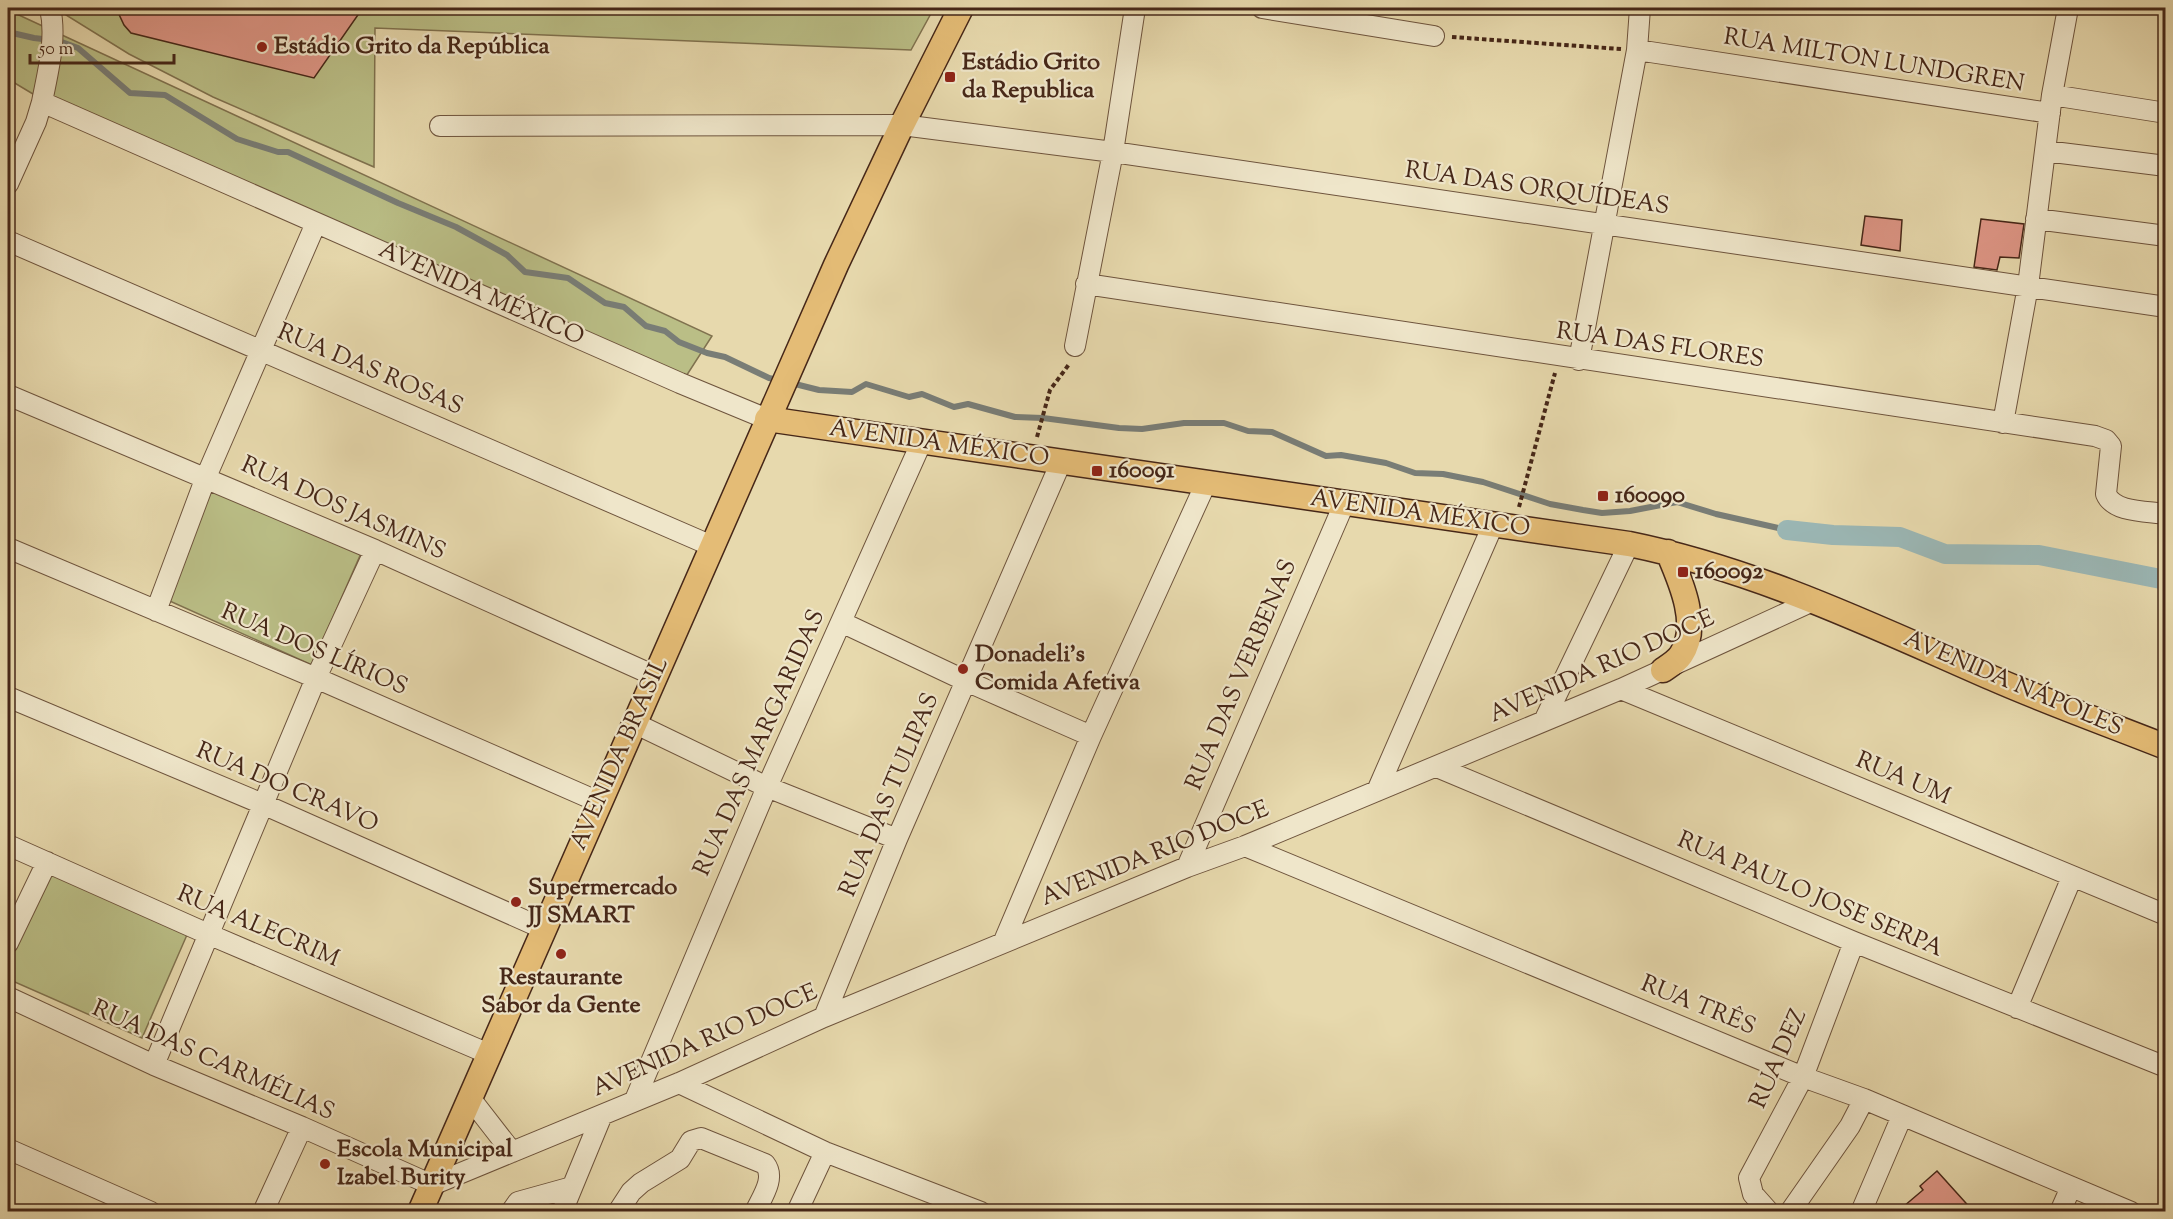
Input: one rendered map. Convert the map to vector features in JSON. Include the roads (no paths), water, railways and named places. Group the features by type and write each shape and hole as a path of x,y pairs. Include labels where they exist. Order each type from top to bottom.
{"main road":[{"name":"AVENIDA BRASIL","path":"420,1212 777,396 902,125 961,8"},
{"name":"AVENIDA MÉXICO","path":"768,419 1629,544 1718,566 1815,600 1862,620"},
{"path":"1664,670 1681,656 1686,643 1688,623 1684,591 1668,552"},
{"name":"AVENIDA NÁPOLES","path":"1862,620 1994,679 2166,747"}],"street":[{"path":"1076,346 1113,152 1135,8"},
{"path":"1263,8 1434,36"},
{"path":"1579,360 1636,50 1640,8"},
{"path":"2003,423 2028,286 2051,104 2068,8"},
{"path":"8,184 36,122 42,102 51,56 51,13"},
{"name":"RUA MILTON LUNDGREN","path":"1636,50 2051,104 2166,113"},
{"name":"AVENIDA MÉXICO","path":"42,102 680,383 768,419"},
{"name":"RUA DAS ORQUÍDEAS","path":"440,126 902,125 1113,152 2166,307"},
{"path":"2045,151 2166,166"},
{"path":"2036,219 2166,236"},
{"path":"156,611 206,477 316,222"},
{"name":"RUA DAS ROSAS","path":"8,241 712,546"},
{"name":"RUA DAS FLORES","path":"1086,284 2095,436 2106,440 2111,446 2106,494 2109,501 2114,505 2166,514"},
{"name":"RUA DOS JASMINS","path":"8,395 375,550 655,676"},
{"name":"RUA DAS MARGARIDAS","path":"635,1100 767,787 922,441"},
{"name":"RUA DAS TULIPAS","path":"824,1017 897,839 1061,462"},
{"path":"1004,941 1091,736 1206,483"},
{"name":"RUA DAS VERBENAS","path":"1187,867 1344,504"},
{"path":"1377,791 1503,527"},
{"path":"1544,721 1629,544"},
{"name":"RUA DOS LÍRIOS","path":"8,548 316,678 599,802"},
{"path":"154,1065 316,678 375,550"},
{"name":"AVENIDA RIO DOCE","path":"432,1185 679,1083 824,1017 1004,941 1437,767 1621,689 1815,600"},
{"path":"841,622 966,681 1091,736"},
{"name":"RUA UM","path":"1621,689 2166,915"},
{"name":"RUA DO CRAVO","path":"8,697 264,805 544,929"},
{"path":"634,723 767,787 897,839"},
{"name":"RUA PAULO JOSE SERPA","path":"1437,767 1854,942 2166,1067"},
{"name":"RUA ALECRIM","path":"8,845 208,934 489,1054"},
{"name":"RUA TRÊS","path":"1245,846 1803,1077 1864,1099 2131,1212"},
{"path":"8,943 47,862"},
{"path":"2017,1008 2072,877"},
{"name":"RUA DEZ","path":"1769,1212 1753,1194 1749,1178 1803,1077 1854,942"},
{"name":"RUA DAS CARMÉLIAS","path":"8,997 154,1065 432,1185"},
{"path":"679,1083 825,1152 981,1212"},
{"path":"470,1098 512,1152"},
{"path":"1790,1212 1850,1126 1864,1099"},
{"path":"562,1212 602,1115"},
{"path":"1861,1212 1902,1116"},
{"path":"263,1212 302,1127"},
{"path":"618,1212 631,1192 650,1176 680,1160 691,1141 701,1138 765,1164 770,1174 769,1182 755,1212"},
{"path":"8,1149 152,1212"},
{"path":"797,1212 825,1152"},
{"path":"511,1212 518,1202 572,1187"},
{"path":"2060,1212 2071,1187"}],"waterway":[{"path":"8,32 59,41 78,48 130,93 165,95 237,139 278,152 288,152 456,227 507,255 525,272 568,278 605,303 624,307 646,326 665,331 679,342 725,357 778,380"},
{"path":"791,383 819,390 852,392 866,384 909,397 922,394 954,407 968,404 1015,417 1043,418 1119,428 1142,429 1184,423 1224,423 1248,431 1272,432 1326,456 1341,455 1386,463 1415,473 1443,474 1483,482 1550,504 1602,513 1630,511 1677,502 1716,514 1787,530"},
{"path":"1787,530 1833,535 1900,537 1945,554 2039,555 2166,580"}],"place":[{"name":"Estádio Grito da República","path":"262,47"},
{"name":"Estádio Grito da Republica","path":"950,77"},
{"name":"160091","path":"1097,471"},
{"name":"160090","path":"1603,496"},
{"name":"160092","path":"1683,572"},
{"name":"Donadeli's Comida Afetiva","path":"963,669"},
{"name":"Supermercado JJ SMART","path":"516,902"},
{"name":"Restaurante Sabor da Gente","path":"561,954"},
{"name":"Escola Municipal Izabel Burity","path":"325,1164"}]}
